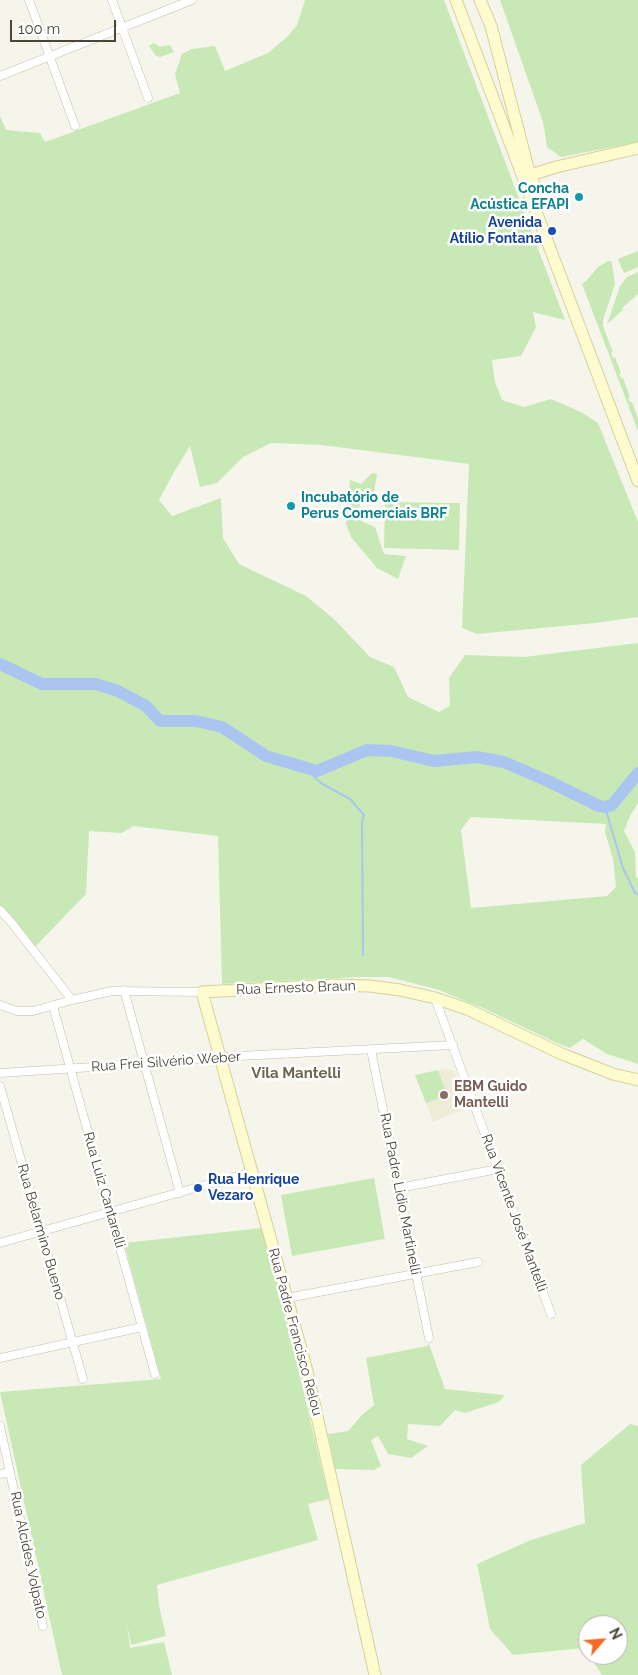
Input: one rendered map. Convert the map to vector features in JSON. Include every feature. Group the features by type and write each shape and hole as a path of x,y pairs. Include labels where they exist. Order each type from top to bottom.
{"street":[{"path":"29,0 75,126"},
{"path":"112,0 148,98"},
{"path":"0,76 192,0"},
{"path":"456,0 638,461"},
{"path":"480,0 491,26 526,176 536,208 638,481"},
{"path":"526,176 638,148"},
{"path":"0,910 12,922 72,1000"},
{"name":"Rua Ernesto Braun","path":"0,1005 17,1011 33,1011 72,1000 124,990 202,992 334,985 370,986 436,998 468,1008 562,1054 613,1074 638,1080"},
{"path":"124,990 180,1193"},
{"name":"Rua Padre Francisco Relou","path":"202,992 306,1367 375,1675"},
{"name":"Rua Vicente José Mantelli","path":"436,998 551,1314"},
{"name":"Rua Luiz Cantarelli","path":"52,1006 154,1374"},
{"name":"Rua Frei Silvério Weber","path":"0,1073 220,1057 453,1045"},
{"name":"Rua Padre Lidio Martinelli","path":"371,1050 429,1338"},
{"name":"Rua Belarmino Bueno","path":"0,1086 83,1379"},
{"path":"399,1188 498,1169"},
{"path":"0,1243 252,1172"},
{"path":"287,1298 478,1262"},
{"path":"0,1358 142,1327"},
{"name":"Rua Alcides Volpato","path":"0,1426 43,1626"},
{"path":"0,1474 10,1472"}],"shaded area":[{"name":"EBM Guido Mantelli","path":"447,1069 454,1071 470,1106 433,1122 415,1075"}],"green space":[{"path":"305,0 444,0 565,320 533,312 536,327 521,356 492,360 495,382 502,400 524,407 551,399 581,412 598,423 638,522 638,617 477,634 462,628 469,464 322,445 271,443 243,457 217,483 200,487 190,446 159,500 172,516 221,498 223,538 239,564 306,596 335,620 370,657 394,667 408,697 439,712 450,706 449,678 465,655 524,657 638,643 638,803 624,831 635,852 636,877 638,879 638,1064 607,1054 583,1039 570,1048 439,990 389,977 222,984 218,836 133,826 122,833 89,831 86,894 34,948 0,912 0,116 6,130 40,133 45,142 180,93 175,74 182,54 192,49 215,46 225,71 268,53 288,36 297,25","holes":["471,817 606,824 605,832 613,859 616,887 607,896 471,908 461,830"]},
{"path":"500,0 638,0 638,142 561,157 547,147 543,122"},
{"path":"154,43 160,47 170,45 174,52 160,57 156,56 149,46"},
{"path":"638,251 638,267 624,273 618,260"},
{"path":"608,261 612,263 615,284 603,320 603,326 613,352 611,353 613,358 615,357 621,373 619,374 623,378 630,397 628,398 632,402 638,418 638,431 582,284 598,267"},
{"path":"638,272 638,294 607,324 620,286 627,277"},
{"path":"372,473 377,474 372,504 362,500 359,507 363,522 375,527 384,554 406,556 398,579 377,568 351,537 346,524 350,480 361,484"},
{"path":"385,502 460,503 459,550 384,548"},
{"path":"438,1070 447,1095 426,1103 415,1075"},
{"path":"374,1178 385,1239 292,1256 281,1195"},
{"path":"262,1228 329,1499 308,1504 318,1540 157,1585 159,1605 166,1636 131,1645 127,1624 130,1648 164,1642 172,1675 62,1675 0,1392 161,1379 124,1243"},
{"path":"429,1344 445,1389 505,1395 499,1402 465,1413 455,1410 440,1426 408,1424 407,1439 428,1446 411,1458 388,1454 378,1436 371,1440 381,1466 374,1470 335,1469 328,1434 348,1431 374,1405 366,1358 427,1346"},
{"path":"630,1424 638,1426 638,1675 602,1675 596,1665 628,1665 628,1615 578,1615 578,1649 513,1655 490,1629 477,1564 531,1540 585,1523 581,1465"}],"waterway":[{"path":"0,664 42,684 96,684 118,691 146,706 160,721 196,721 222,727 266,756 317,771 367,750 391,751 434,761 477,757 504,762 599,806 605,807 612,805 638,773"},
{"path":"305,768 321,783 350,799 364,815 362,821 363,955"},
{"path":"605,807 623,868 635,893 638,894"}],"place":[{"name":"Concha Acústica EFAPI","path":"579,197"},
{"name":"Avenida Atílio Fontana","path":"552,231"},
{"name":"Incubatório de Perus Comerciais BRF","path":"291,506"},
{"name":"EBM Guido Mantelli","path":"444,1095"},
{"name":"Rua Henrique Vezaro","path":"198,1188"}],"district":[{"name":"Vila Mantelli","path":"296,1073"}]}
